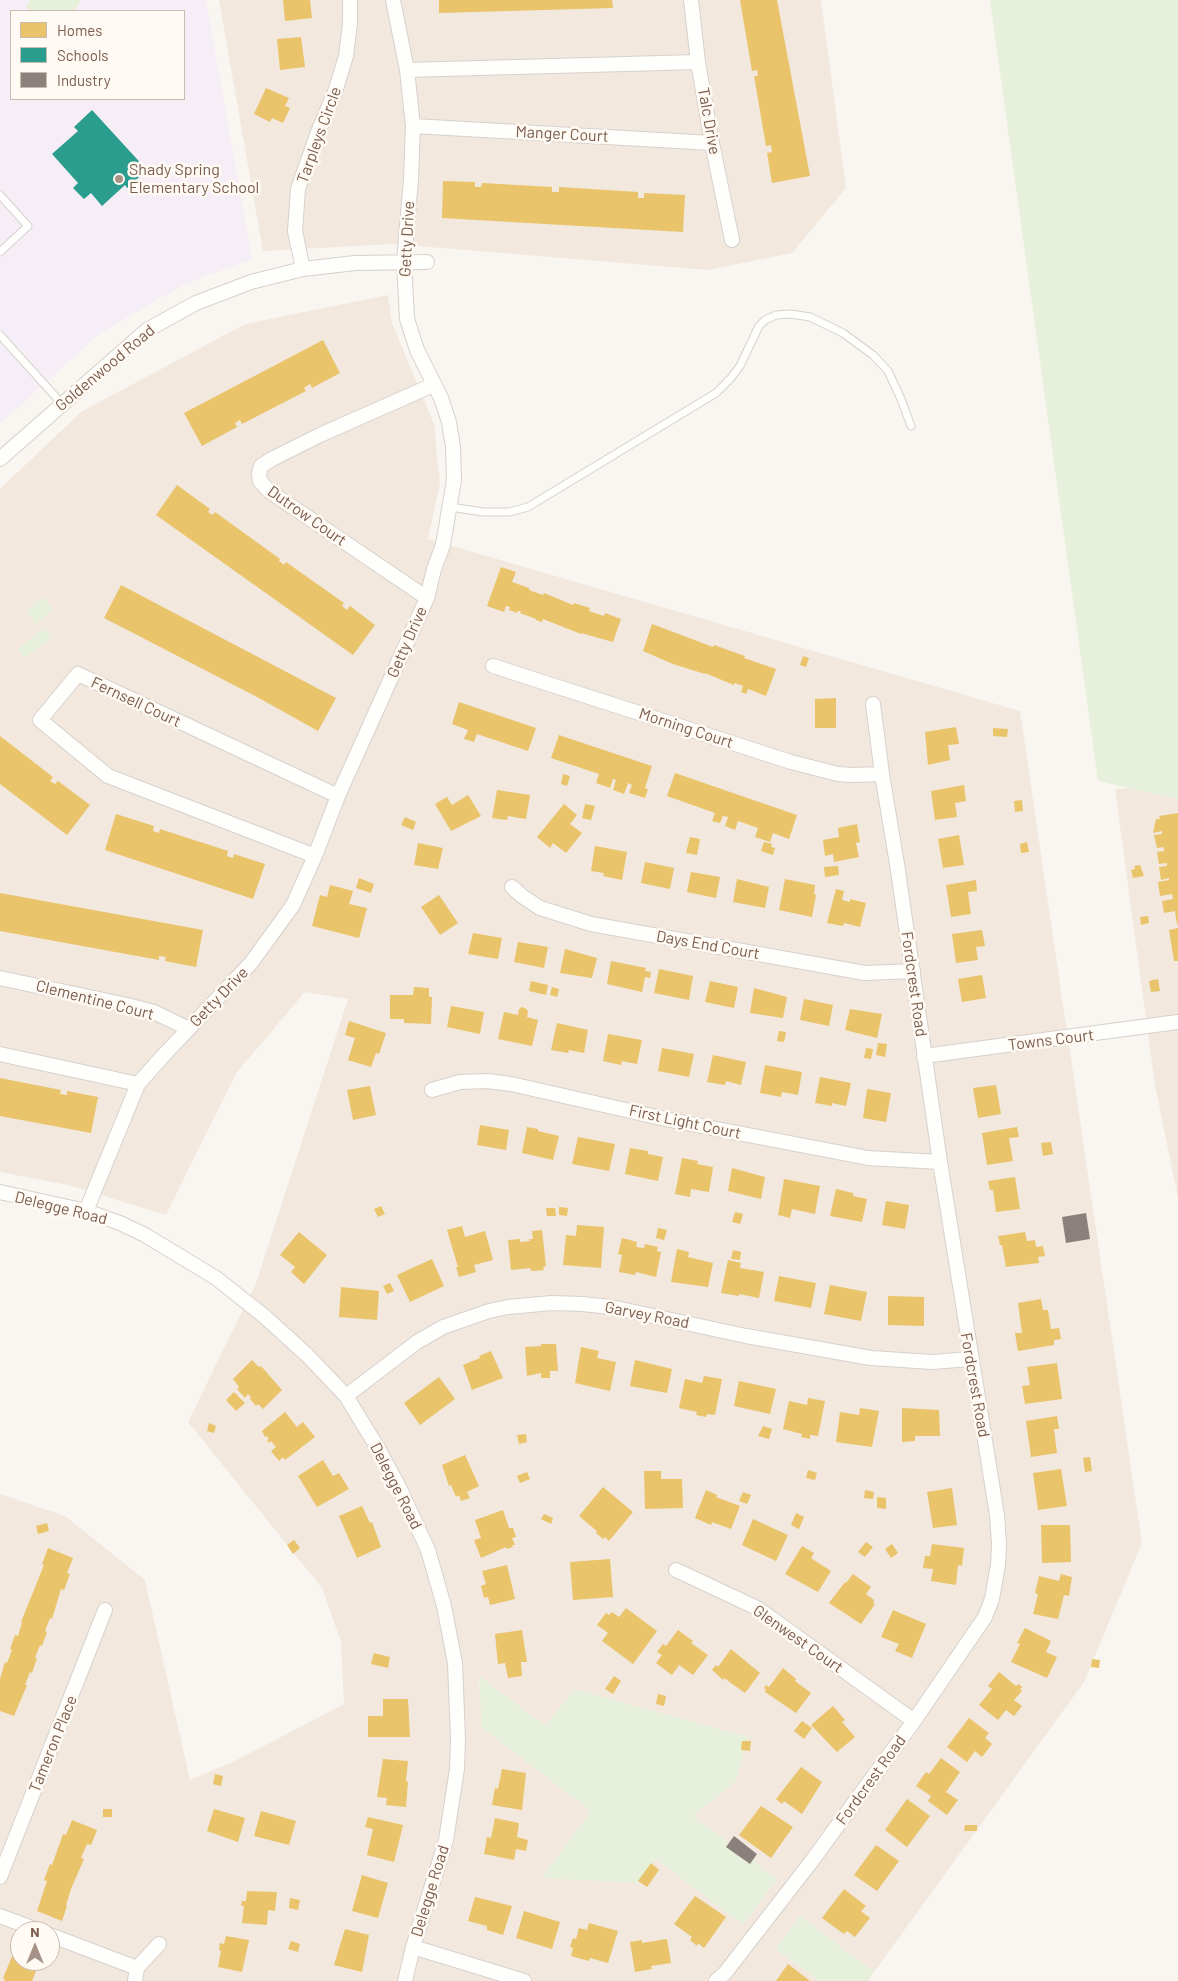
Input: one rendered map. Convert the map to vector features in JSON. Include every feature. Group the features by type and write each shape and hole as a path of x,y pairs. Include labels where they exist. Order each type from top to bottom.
{"street":[{"name":"Tarpleys Circle","path":"303,269 295,230 298,189 312,148 335,92 346,56 350,23 350,0"},
{"name":"Getty Drive","path":"86,1211 138,1084 251,964 293,905 316,856 338,796 427,598 434,569 443,546 454,480 453,447 449,422 410,333 404,262 411,179 413,126 407,70 393,0"},
{"name":"Talc Drive","path":"691,0 698,62 732,240"},
{"path":"407,70 698,62"},
{"name":"Manger Court","path":"413,126 712,143"},
{"name":"Goldenwood Road","path":"0,459 63,405 84,383 147,330 223,292 251,282 303,269 355,263 427,262"},
{"name":"Dutrow Court","path":"427,598 269,491 260,481 259,474 261,466 272,458 434,385"},
{"name":"Morning Court","path":"493,666 790,762 838,774 882,774"},
{"name":"Fernsell Court","path":"316,856 108,776 40,720 78,674 338,796"},
{"name":"Fordcrest Road","path":"716,1981 725,1973 811,1862 914,1721 985,1617 995,1583 999,1544 997,1515 970,1359 873,704"},
{"name":"Days End Court","path":"512,887 540,908 591,924 865,973 913,971"},
{"name":"Clementine Court","path":"0,978 154,1012 189,1029"},
{"name":"Towns Court","path":"924,1056 1178,1022"},
{"path":"0,1054 138,1084"},
{"name":"First Light Court","path":"432,1090 460,1082 487,1081 511,1084 670,1120 868,1158 940,1162"},
{"name":"Delegge Road","path":"0,1192 86,1211 120,1223 145,1235 216,1278 308,1356 346,1396 399,1487 428,1550 444,1606 455,1663 458,1738 458,1769 446,1840 413,1947 405,1981"},
{"name":"Garvey Road","path":"346,1396 416,1342 443,1327 489,1311 508,1307 552,1303 612,1307 746,1336 871,1358 932,1362 970,1359"},
{"name":"Glenwest Court","path":"676,1570 757,1608 914,1721"},
{"name":"Tameron Place","path":"0,1877 105,1610"},
{"path":"0,1916 13,1921"},
{"path":"60,1940 136,1974 159,1944"},
{"path":"413,1947 524,1981"}],"lane":[{"path":"0,195 28,226 0,252"},
{"path":"450,508 496,512 522,509 592,470 716,393 740,366 759,326 776,314 810,317 843,333 873,355 888,371 911,426"},
{"path":"0,336 63,405"}],"shaded area":[{"name":"Shady Spring Elementary School","path":"0,0 206,0 252,259 183,285 99,334 0,424"},
{"path":"219,0 821,0 846,188 792,253 708,270 393,244 263,251"},
{"path":"388,295 392,323 434,424 440,484 428,539 1020,711 1142,1543 1084,1682 874,1972 800,1917 776,1949 819,1981 0,1981 0,1494 65,1516 145,1580 190,1780 233,1762 344,1704 341,1642 322,1588 188,1422 256,1283 348,999 305,992 236,1073 166,1215 68,1185 0,1172 0,489 81,412 245,324","holes":["479,1676 546,1726 736,1781 693,1816 777,1879 744,1924 655,1859 542,1877 592,1811 482,1728"]},
{"path":"1143,787 1178,792 1178,1198 1155,1085 1115,789"}],"green space":[{"path":"30,0 81,0 75,10 30,10 26,8"},
{"path":"990,0 1178,0 1178,799 1098,781"},
{"path":"43,597 53,610 36,624 26,611"},
{"path":"44,628 52,637 25,658 18,649"},
{"path":"479,1676 546,1726 574,1689 748,1737 736,1781 693,1816 777,1879 743,1925 656,1859 637,1883 542,1878 591,1811 482,1728"},
{"path":"800,1916 874,1972 868,1981 819,1981 776,1949"}],"building: Homes":[{"path":"283,0 310,0 312,18 285,21"},
{"path":"439,0 612,0 613,8 439,13"},
{"path":"740,0 777,0 810,176 772,183 767,153 772,152 771,145 766,146 754,76 758,76 757,70 752,71"},
{"path":"301,37 305,67 280,70 277,39"},
{"path":"266,88 289,98 285,106 290,108 283,123 272,118 270,122 254,114"},
{"path":"443,181 475,182 475,187 481,187 482,183 552,187 552,192 559,192 559,187 638,192 638,198 644,198 644,193 685,195 683,232 442,218"},
{"path":"323,340 340,373 312,388 310,384 304,388 306,391 242,424 240,420 235,423 237,427 202,446 184,413"},
{"path":"177,485 210,509 208,512 213,515 215,512 280,559 279,561 284,565 286,562 344,603 342,606 347,610 350,606 375,625 353,655 156,515"},
{"path":"501,567 516,572 512,582 529,588 529,590 543,595 544,593 573,605 574,603 590,608 589,611 604,616 605,613 621,619 613,642 581,634 543,619 542,622 536,620 520,613 521,611 517,613 509,610 510,607 506,606 504,612 487,606"},
{"path":"121,585 336,698 318,731 257,697 104,618"},
{"path":"652,624 713,647 714,645 745,656 744,658 776,669 766,696 748,689 746,694 741,692 743,686 735,683 734,685 705,673 673,664 643,651"},
{"path":"803,656 809,658 806,667 800,665"},
{"path":"836,698 836,728 815,728 815,699"},
{"path":"459,702 536,728 528,751 477,734 474,742 464,739 468,730 452,724"},
{"path":"956,727 959,744 948,745 950,760 928,765 925,732"},
{"path":"993,728 1008,729 1007,737 993,736"},
{"path":"559,735 652,766 645,788 648,789 645,798 629,793 632,785 628,783 624,794 613,790 616,780 613,779 610,788 596,783 599,774 551,758"},
{"path":"0,736 53,777 50,781 55,784 58,781 90,805 67,835 0,784"},
{"path":"675,773 797,815 789,839 773,833 770,842 755,837 758,828 738,821 735,830 725,826 728,817 723,816 720,823 712,821 715,813 667,796"},
{"path":"563,774 570,776 567,786 561,784"},
{"path":"964,785 966,801 955,803 957,817 935,820 931,791"},
{"path":"497,790 530,795 526,819 508,816 507,820 492,818"},
{"path":"468,795 481,816 451,831 435,804 447,797 452,805"},
{"path":"1022,800 1023,811 1015,812 1014,801"},
{"path":"564,804 577,815 570,824 582,833 566,853 553,843 550,848 537,837"},
{"path":"585,804 595,806 591,820 582,818"},
{"path":"1178,813 1177,924 1175,911 1164,913 1162,901 1173,899 1172,894 1160,896 1158,882 1169,880 1169,878 1161,880 1159,867 1167,866 1167,863 1159,864 1157,852 1164,851 1164,847 1157,848 1154,835 1162,834 1162,831 1153,833 1156,819 1160,819 1159,816"},
{"path":"116,814 154,826 153,831 159,833 160,829 228,851 227,856 233,858 234,854 265,864 253,899 105,850"},
{"path":"405,817 416,822 413,830 401,825"},
{"path":"857,824 860,842 856,843 859,857 834,862 833,854 825,856 823,840 839,837 838,828"},
{"path":"959,835 964,865 943,868 938,839"},
{"path":"690,837 700,839 697,855 686,853"},
{"path":"764,842 772,844 771,847 775,848 773,855 761,851"},
{"path":"1027,842 1029,852 1021,853 1020,844"},
{"path":"418,843 443,848 438,869 414,865"},
{"path":"595,846 627,852 622,880 603,876 604,873 591,871"},
{"path":"645,862 674,868 670,889 641,883"},
{"path":"1140,865 1144,876 1133,878 1131,870 1135,869 1134,866"},
{"path":"838,866 839,875 825,877 824,867"},
{"path":"691,872 720,877 716,898 687,892"},
{"path":"359,878 374,884 371,893 356,888"},
{"path":"737,879 769,887 765,908 733,902"},
{"path":"785,879 815,885 814,894 816,895 812,917 779,910"},
{"path":"976,880 977,891 968,892 971,914 951,917 946,885"},
{"path":"330,885 353,891 349,904 367,908 359,938 312,926 320,895 327,897"},
{"path":"836,889 844,891 842,900 850,902 850,899 866,903 860,927 844,923 843,926 827,923"},
{"path":"0,893 203,930 196,967 165,961 166,957 159,956 159,960 0,931"},
{"path":"439,895 458,923 440,935 421,907"},
{"path":"1148,916 1149,923 1141,925 1140,917"},
{"path":"1178,928 1178,961 1174,961 1169,930"},
{"path":"982,930 985,946 976,947 978,960 956,963 952,934"},
{"path":"473,933 502,938 498,959 468,954"},
{"path":"518,942 548,947 544,968 514,962"},
{"path":"565,949 597,958 592,978 560,973"},
{"path":"611,961 646,968 645,971 651,972 650,978 645,977 642,992 607,984"},
{"path":"659,969 693,976 689,1000 654,993"},
{"path":"982,975 986,998 962,1002 958,979"},
{"path":"1158,979 1160,991 1151,992 1149,981"},
{"path":"531,981 548,985 546,995 529,991"},
{"path":"710,981 738,987 734,1008 705,1002"},
{"path":"414,987 429,988 429,997 432,997 431,1024 404,1023 404,1019 390,1019 390,995 413,995"},
{"path":"552,987 559,989 557,997 550,995"},
{"path":"754,988 787,997 783,1018 750,1013"},
{"path":"804,999 833,1005 829,1026 800,1020"},
{"path":"451,1006 484,1012 480,1034 447,1027"},
{"path":"522,1007 528,1011 527,1017 538,1020 532,1046 498,1039 504,1012 518,1015 519,1009"},
{"path":"850,1009 882,1014 877,1038 845,1030"},
{"path":"349,1021 386,1033 379,1054 376,1053 371,1067 348,1060 355,1038 345,1035"},
{"path":"557,1023 588,1030 584,1053 569,1050 568,1053 551,1050"},
{"path":"779,1031 786,1032 784,1042 777,1041"},
{"path":"608,1034 642,1040 637,1064 622,1061 621,1065 603,1061"},
{"path":"878,1043 887,1044 885,1057 876,1055"},
{"path":"662,1048 694,1054 689,1077 658,1071"},
{"path":"866,1048 873,1049 871,1059 864,1058"},
{"path":"713,1055 746,1062 741,1085 726,1081 725,1085 707,1082"},
{"path":"765,1065 802,1072 798,1095 782,1092 781,1097 760,1093"},
{"path":"820,1077 851,1083 846,1106 832,1103 832,1106 815,1103"},
{"path":"0,1078 61,1090 60,1094 67,1095 67,1091 98,1097 91,1133 0,1116"},
{"path":"996,1085 1001,1114 978,1118 973,1088"},
{"path":"370,1086 376,1115 353,1120 347,1090"},
{"path":"867,1089 891,1093 886,1122 863,1118"},
{"path":"480,1125 509,1130 506,1150 477,1145"},
{"path":"527,1127 559,1136 553,1160 522,1153"},
{"path":"1017,1127 1019,1137 1009,1138 1013,1161 987,1165 982,1133"},
{"path":"578,1137 615,1144 609,1171 572,1164"},
{"path":"1051,1142 1053,1154 1043,1156 1041,1143"},
{"path":"630,1148 648,1151 648,1154 663,1157 658,1181 625,1174"},
{"path":"682,1158 698,1161 697,1164 713,1167 709,1192 691,1189 690,1197 675,1194"},
{"path":"732,1168 765,1177 761,1199 728,1191"},
{"path":"1015,1177 1020,1209 996,1212 993,1190 990,1190 988,1181"},
{"path":"784,1179 820,1186 815,1214 792,1209 790,1218 778,1215"},
{"path":"836,1189 867,1199 862,1222 830,1216"},
{"path":"886,1201 909,1205 905,1229 882,1225"},
{"path":"381,1206 385,1214 378,1217 374,1209"},
{"path":"559,1207 568,1208 567,1216 559,1215"},
{"path":"546,1208 555,1208 556,1216 547,1216"},
{"path":"735,1212 743,1214 740,1224 732,1222"},
{"path":"577,1225 604,1227 601,1268 563,1265 566,1235 576,1236"},
{"path":"462,1226 465,1237 485,1231 493,1260 474,1265 476,1272 459,1277 456,1267 458,1267 447,1230"},
{"path":"658,1228 667,1230 664,1240 656,1238"},
{"path":"542,1230 546,1266 543,1267 544,1270 531,1271 530,1268 511,1270 508,1240 520,1239 520,1242 530,1241 529,1239 533,1239 532,1231"},
{"path":"299,1232 327,1255 304,1284 291,1272 295,1267 280,1255"},
{"path":"1025,1232 1027,1241 1035,1240 1036,1247 1043,1246 1045,1256 1038,1257 1039,1263 1006,1267 1002,1245 1000,1245 998,1236"},
{"path":"622,1238 637,1242 636,1247 644,1248 645,1244 658,1247 657,1251 661,1252 656,1277 636,1272 635,1275 619,1272 622,1255 618,1254"},
{"path":"677,1249 689,1252 688,1257 713,1263 708,1287 671,1282"},
{"path":"733,1250 741,1252 740,1260 731,1259"},
{"path":"432,1259 444,1286 410,1302 397,1275"},
{"path":"728,1260 741,1263 740,1268 764,1272 759,1298 721,1293"},
{"path":"779,1276 816,1283 811,1308 774,1301"},
{"path":"390,1283 394,1291 387,1294 383,1286"},
{"path":"830,1285 867,1292 861,1321 824,1314"},
{"path":"341,1287 379,1291 377,1320 339,1317"},
{"path":"888,1296 924,1297 924,1326 888,1325"},
{"path":"1041,1299 1043,1310 1048,1310 1051,1329 1059,1328 1061,1339 1054,1340 1054,1345 1018,1351 1015,1333 1022,1333 1018,1303"},
{"path":"541,1344 556,1344 558,1371 550,1371 550,1378 541,1378 541,1373 527,1376 525,1347 541,1346"},
{"path":"581,1347 599,1351 597,1358 616,1362 610,1391 575,1383"},
{"path":"491,1351 503,1378 472,1390 463,1365"},
{"path":"252,1360 259,1367 261,1366 282,1390 263,1409 258,1404 256,1406 248,1394 245,1398 237,1389 239,1387 233,1379"},
{"path":"635,1360 672,1369 667,1393 630,1386"},
{"path":"1057,1363 1062,1399 1025,1404 1022,1386 1030,1385 1027,1367"},
{"path":"704,1376 722,1379 715,1415 707,1414 706,1417 696,1415 697,1412 679,1408 685,1379 702,1383"},
{"path":"439,1377 455,1399 420,1425 404,1403"},
{"path":"739,1381 776,1389 770,1414 734,1406"},
{"path":"234,1392 245,1403 236,1411 226,1400"},
{"path":"808,1398 825,1401 818,1436 810,1435 810,1439 801,1437 802,1434 783,1429 789,1401 807,1405"},
{"path":"860,1408 879,1411 872,1447 836,1442 840,1412 859,1415"},
{"path":"902,1408 939,1410 940,1436 915,1436 915,1441 902,1442"},
{"path":"285,1412 297,1427 303,1422 315,1437 285,1460 283,1457 279,1461 271,1451 276,1447 271,1441 269,1443 267,1440 269,1439 267,1436 265,1437 262,1431"},
{"path":"1057,1416 1059,1429 1054,1429 1057,1453 1031,1457 1026,1421"},
{"path":"209,1423 216,1426 214,1433 207,1431"},
{"path":"763,1426 772,1429 769,1439 758,1436"},
{"path":"526,1434 527,1442 519,1444 517,1435"},
{"path":"465,1455 479,1486 467,1492 470,1498 461,1501 459,1495 456,1497 451,1485 449,1486 442,1465"},
{"path":"1090,1457 1092,1471 1085,1472 1083,1458"},
{"path":"323,1460 333,1476 339,1473 349,1489 317,1507 298,1476"},
{"path":"1061,1469 1067,1506 1038,1510 1033,1473"},
{"path":"808,1470 817,1473 815,1480 806,1478"},
{"path":"644,1471 661,1471 661,1479 682,1479 683,1508 645,1509"},
{"path":"527,1472 530,1479 520,1483 517,1476"},
{"path":"603,1487 633,1512 609,1541 605,1537 603,1539 596,1533 597,1531 579,1516"},
{"path":"952,1488 957,1525 933,1528 927,1492"},
{"path":"706,1490 717,1495 716,1497 740,1506 731,1529 712,1522 711,1525 695,1518"},
{"path":"865,1490 874,1492 873,1499 864,1498"},
{"path":"743,1492 751,1495 747,1504 739,1501"},
{"path":"877,1497 886,1498 886,1509 877,1508"},
{"path":"362,1506 370,1523 372,1522 381,1547 357,1558 339,1516"},
{"path":"503,1510 509,1528 513,1528 516,1537 512,1538 515,1545 481,1558 474,1540 481,1538 475,1520"},
{"path":"796,1513 804,1517 799,1529 791,1525"},
{"path":"544,1514 553,1518 551,1524 541,1519"},
{"path":"753,1519 788,1535 776,1561 742,1545"},
{"path":"47,1523 49,1531 38,1534 36,1526"},
{"path":"1041,1525 1070,1525 1071,1562 1042,1563"},
{"path":"294,1540 300,1548 293,1554 287,1545"},
{"path":"866,1542 873,1547 865,1557 858,1552"},
{"path":"892,1544 898,1553 891,1558 885,1549"},
{"path":"932,1544 964,1548 962,1566 958,1565 956,1585 931,1581 933,1569 923,1568 925,1556 930,1556"},
{"path":"802,1546 814,1553 811,1558 831,1571 818,1592 785,1574"},
{"path":"48,1548 73,1558 67,1573 70,1574 64,1590 61,1589 52,1619 50,1618 42,1646 40,1645 32,1673 30,1672 25,1685 27,1685 14,1716 0,1711 0,1679 5,1662 7,1663 12,1650 10,1649 15,1635 18,1636 21,1622 44,1565 42,1564"},
{"path":"610,1559 613,1597 573,1600 570,1562"},
{"path":"507,1565 515,1599 490,1605 488,1597 484,1598 481,1586 486,1584 482,1571"},
{"path":"853,1574 871,1587 866,1594 874,1600 873,1603 875,1604 861,1624 829,1603"},
{"path":"1061,1574 1072,1577 1069,1596 1064,1595 1058,1619 1033,1614 1038,1594 1035,1593 1039,1576 1059,1581"},
{"path":"626,1608 657,1631 633,1664 602,1641 608,1633 597,1625 606,1613 609,1615 612,1612 619,1617"},
{"path":"893,1610 926,1624 912,1658 895,1651 899,1644 881,1637"},
{"path":"1025,1628 1051,1641 1046,1652 1057,1657 1047,1678 1011,1662 1020,1644 1017,1643"},
{"path":"522,1630 527,1662 521,1662 522,1676 508,1678 505,1663 498,1664 495,1634"},
{"path":"678,1630 693,1641 691,1643 708,1655 693,1675 679,1665 672,1675 656,1663 662,1655 657,1652 663,1644 666,1646"},
{"path":"731,1649 760,1673 745,1693 724,1678 723,1680 712,1670 716,1665 718,1667"},
{"path":"374,1653 390,1657 388,1668 371,1664"},
{"path":"1092,1659 1100,1660 1099,1668 1091,1667"},
{"path":"783,1668 796,1679 795,1681 811,1693 796,1713 765,1692 764,1688 766,1685 769,1687"},
{"path":"999,1672 1016,1686 1019,1684 1022,1687 1020,1690 1022,1691 1014,1700 1022,1706 1014,1716 1006,1710 998,1720 979,1705 992,1689 988,1686"},
{"path":"614,1676 621,1681 613,1694 605,1689"},
{"path":"658,1694 666,1696 664,1706 656,1704"},
{"path":"383,1699 408,1699 410,1737 368,1737 368,1716 383,1716"},
{"path":"833,1706 845,1720 842,1722 855,1737 837,1752 811,1725"},
{"path":"969,1718 989,1733 985,1738 992,1744 982,1757 975,1751 967,1762 947,1747"},
{"path":"802,1721 812,1728 804,1739 794,1731"},
{"path":"742,1741 751,1741 750,1751 741,1750"},
{"path":"941,1758 960,1772 946,1792 958,1800 947,1815 928,1801 931,1796 916,1786 926,1772 929,1774"},
{"path":"383,1759 408,1761 406,1807 386,1805 387,1798 377,1797"},
{"path":"801,1767 822,1782 802,1814 784,1801 782,1804 776,1799"},
{"path":"502,1769 526,1773 522,1810 492,1805 495,1788 498,1789"},
{"path":"215,1774 223,1776 221,1786 213,1784"},
{"path":"907,1799 930,1816 907,1847 885,1830"},
{"path":"761,1806 793,1827 771,1858 739,1835"},
{"path":"103,1809 112,1809 112,1817 103,1817"},
{"path":"214,1809 245,1818 238,1842 207,1831"},
{"path":"261,1811 296,1821 289,1845 254,1836"},
{"path":"368,1817 403,1825 394,1862 367,1855 373,1829 365,1827"},
{"path":"495,1818 519,1823 517,1837 528,1840 526,1851 516,1849 514,1860 484,1854 487,1837 491,1838"},
{"path":"72,1820 97,1830 91,1845 87,1844 81,1858 84,1859 71,1889 62,1921 37,1911 47,1881 44,1880 50,1864 52,1865 63,1834 66,1835"},
{"path":"965,1825 977,1825 977,1831 964,1831"},
{"path":"876,1845 899,1861 877,1891 854,1875"},
{"path":"651,1863 659,1870 647,1887 638,1881"},
{"path":"362,1875 388,1883 378,1918 352,1911"},
{"path":"844,1889 866,1906 861,1911 870,1918 855,1937 847,1931 844,1934 822,1918"},
{"path":"247,1891 277,1892 275,1911 268,1910 267,1925 242,1923 244,1906 241,1906 242,1901 246,1901"},
{"path":"695,1896 726,1917 704,1948 698,1943 697,1946 690,1940 692,1937 674,1924"},
{"path":"475,1897 512,1906 503,1935 487,1930 487,1926 468,1921"},
{"path":"290,1898 300,1900 298,1910 289,1908"},
{"path":"524,1911 560,1922 552,1949 516,1938"},
{"path":"589,1923 618,1931 608,1963 590,1958 589,1961 571,1956 573,1948 570,1947 573,1938 576,1939 579,1928 587,1930"},
{"path":"345,1929 369,1935 362,1972 334,1965"},
{"path":"226,1936 249,1940 242,1972 218,1967 221,1951 219,1950 220,1943 224,1944"},
{"path":"667,1939 671,1963 651,1966 652,1969 635,1972 630,1942 642,1940 642,1943"},
{"path":"291,1941 300,1944 298,1952 288,1949"},
{"path":"10,1961 10,1971 36,1971 32,1981 4,1981 5,1979 3,1978"},
{"path":"788,1964 810,1981 776,1981"}],"building: Schools":[{"path":"92,110 147,170 127,188 125,185 102,206 91,193 84,199 73,188 78,183 52,154 78,131 74,127"}],"building: Industry":[{"path":"1086,1213 1090,1239 1066,1243 1062,1217"},
{"path":"734,1836 757,1854 750,1864 726,1847"}],"place":[{"name":"Shady Spring Elementary School","path":"119,179"}]}
